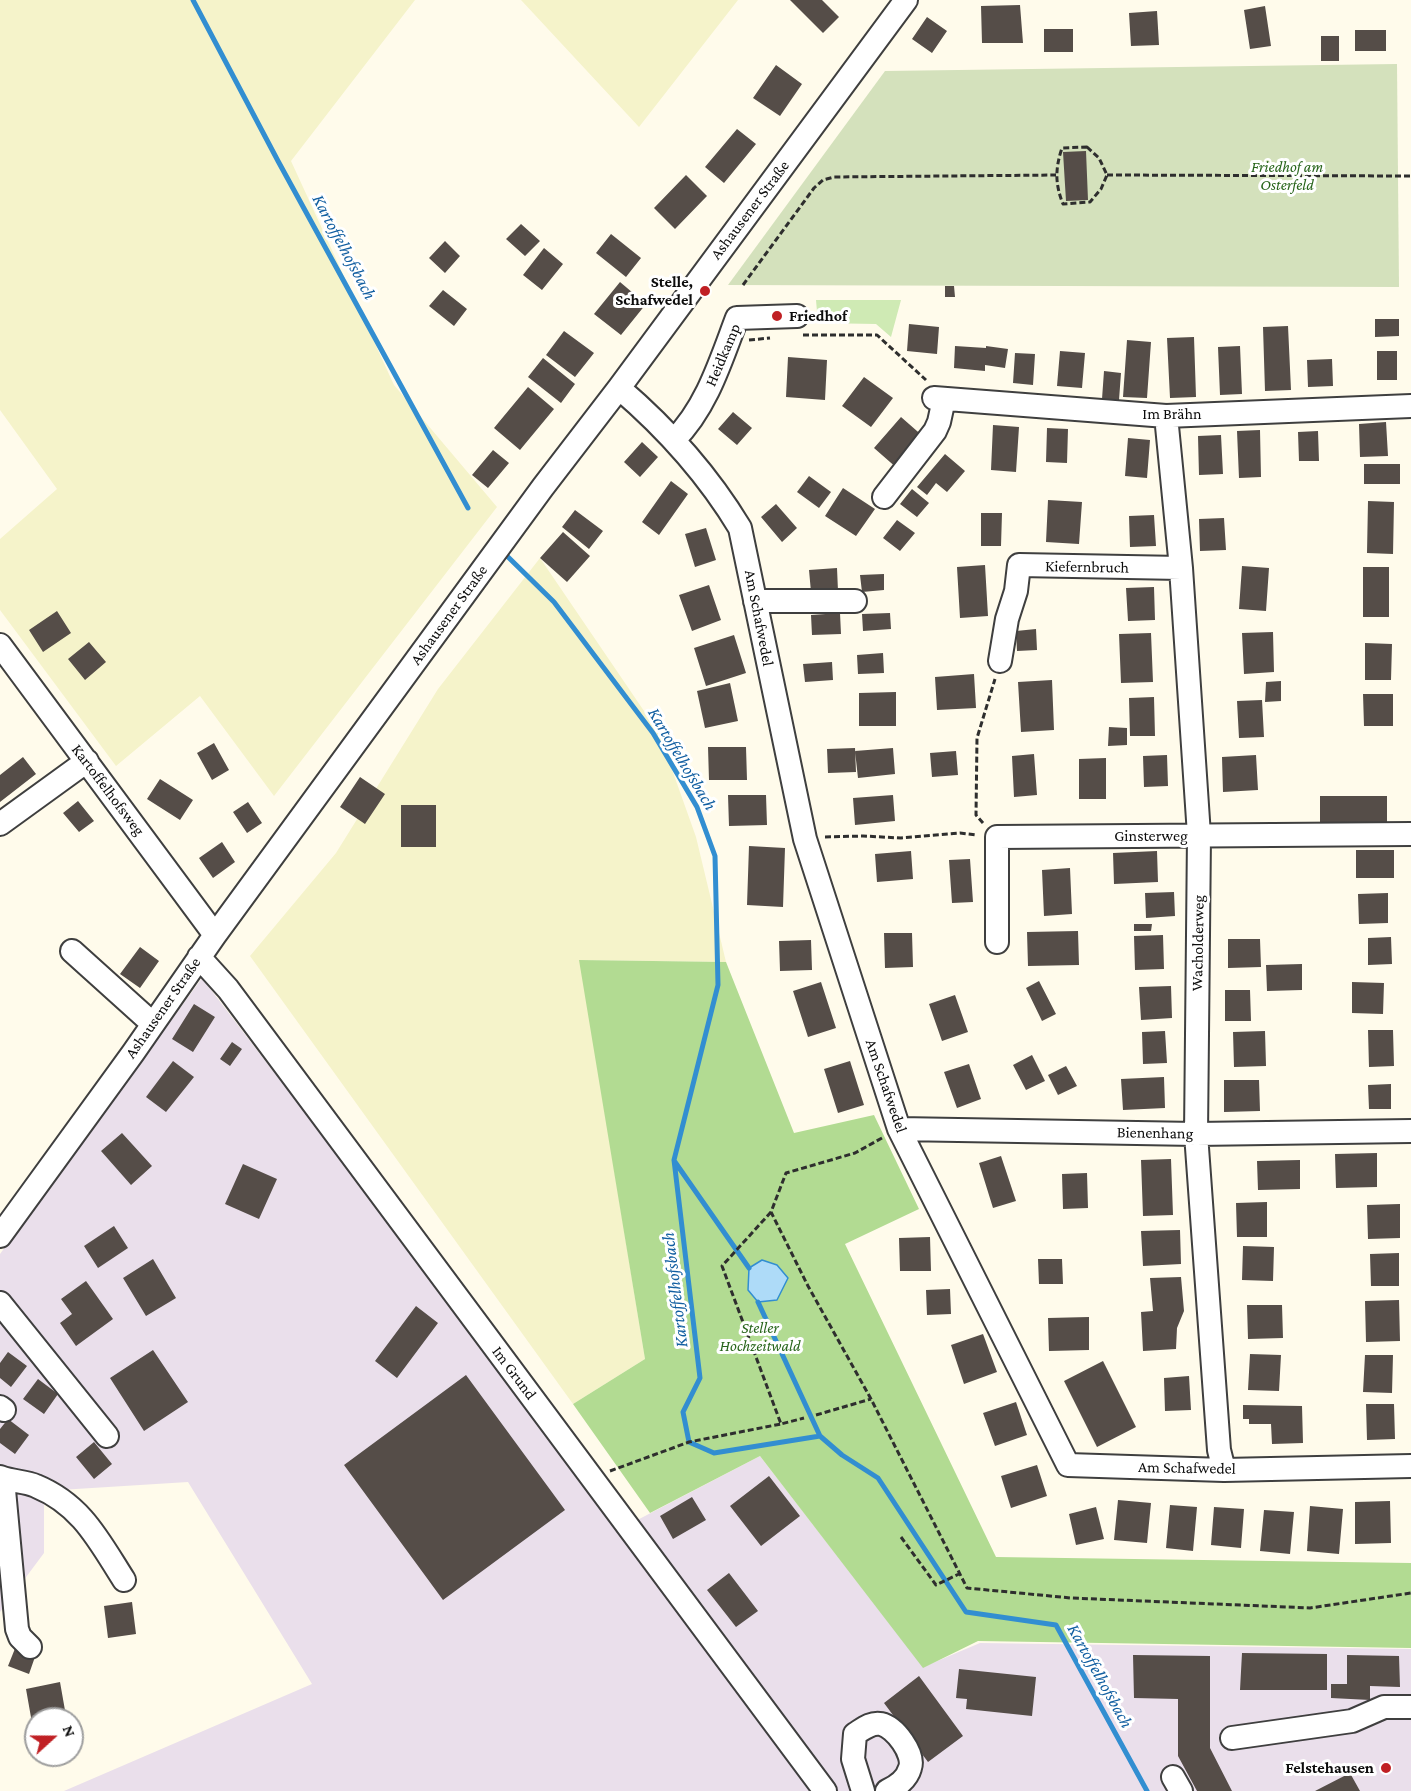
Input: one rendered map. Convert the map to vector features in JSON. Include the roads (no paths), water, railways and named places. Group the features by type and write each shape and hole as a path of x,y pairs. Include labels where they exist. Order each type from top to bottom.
{"street":[{"name":"Ashausener Straße","path":"0,1236 199,957 543,487 906,0"},
{"name":"Heidkamp","path":"674,440 702,403 737,318 799,326"},
{"name":"Am Schafwedel","path":"619,388 645,410 674,440 719,494 740,528 806,840 899,1129 1068,1465 1224,1470 1411,1466"},
{"name":"Im Brähn","path":"884,497 935,431 939,422 939,399 1166,416 1411,406"},
{"name":"Wacholderweg","path":"1166,416 1180,568 1199,835 1196,1134 1219,1450 1224,1470"},
{"name":"Kiefernbruch","path":"1000,661 1007,619 1016,591 1019,565 1180,568"},
{"path":"755,601 855,601"},
{"name":"Kartoffelhofsweg","path":"0,645 215,935"},
{"path":"0,824 87,761"},
{"name":"Ginsterweg","path":"997,942 997,837 1411,834"},
{"path":"72,951 153,1024"},
{"name":"Im Grund","path":"199,957 228,989 825,1791"},
{"name":"Bienenhang","path":"899,1129 1196,1134 1411,1131"},
{"path":"0,1303 107,1436"},
{"path":"30,1647 20,1637 17,1629 4,1486 33,1485 54,1494 71,1506 95,1535 124,1580"},
{"path":"1232,1738 1352,1721 1384,1707 1411,1707"},
{"path":"863,1791 853,1760 855,1734 870,1725 882,1724 895,1733 909,1754 911,1767 904,1779 887,1791"}],"water":[{"path":"762,1260 777,1265 788,1278 777,1300 758,1302 748,1290 749,1268"}],"waterway":[{"name":"Kartoffelhofsbach","path":"193,0 278,161 468,508"},
{"name":"Kartoffelhofsbach","path":"506,555 554,602 653,733 697,807 715,856 718,985 674,1160 700,1378 683,1412 689,1442 714,1453 820,1436 842,1455 878,1478 966,1612 1056,1625 1147,1791"},
{"path":"675,1162 749,1268"},
{"path":"758,1302 820,1436"}],"place":[{"name":"Stelle, Schafwedel","path":"705,291"},
{"name":"Friedhof","path":"777,316"},
{"name":"Felstehausen","path":"1386,1768"}],"park label":[{"name":"Friedhof am Osterfeld","path":"1287,176"},
{"name":"Steller Hochzeitwald","path":"760,1337"}]}
